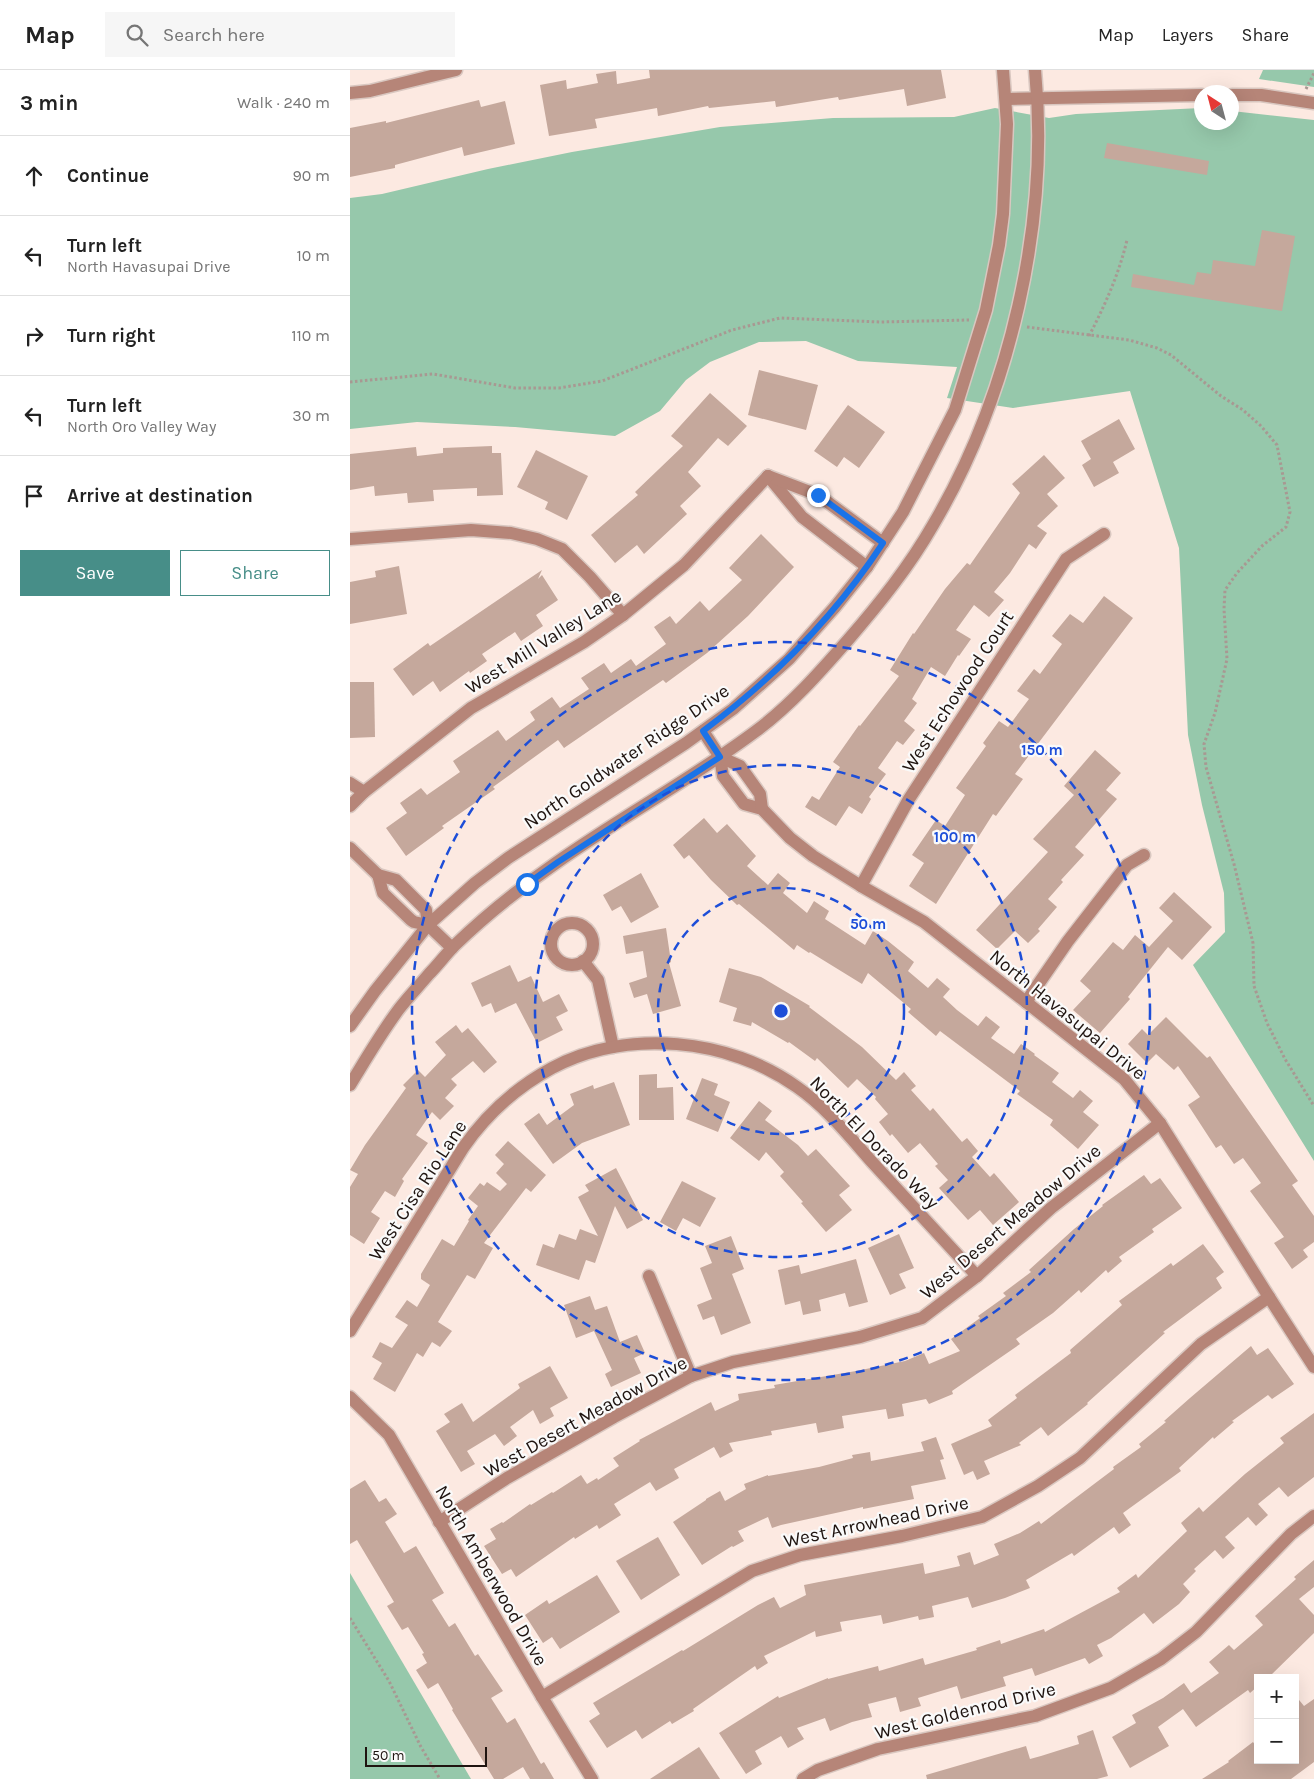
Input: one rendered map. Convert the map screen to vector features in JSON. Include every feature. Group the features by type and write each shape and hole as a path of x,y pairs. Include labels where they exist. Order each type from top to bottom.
{"street":[{"path":"350,93 370,91 456,70"},
{"name":"North Goldwater Ridge Drive","path":"350,1026 375,991 428,925 475,883 508,858 703,731 733,709 780,668 867,568 903,512 955,410 986,310 1003,214 1007,124 1003,70"},
{"path":"350,1085 384,1029 402,1005 452,948 490,913 558,862 720,757 759,729 812,681 878,605 905,569 933,525 965,466 990,405 1014,325 1032,236 1035,208 1038,99 1035,70"},
{"path":"1006,99 1194,95"},
{"path":"1239,95 1261,95 1314,103"},
{"path":"768,476 818,495 883,543"},
{"path":"768,476 802,517 867,568"},
{"name":"West Mill Valley Lane","path":"350,806 364,792 471,708 584,642 623,615 684,566 768,476"},
{"path":"350,539 471,530 511,533 537,538 562,550 590,577 623,615"},
{"name":"West Echowood Court","path":"861,886 910,799 1066,559 1104,534"},
{"name":"North Havasupai Drive","path":"703,731 720,757 724,776 744,804 762,809 790,838 813,856 924,922 1124,1079 1160,1123 1314,1367"},
{"name":"North Havasupai Drive","path":"720,757 740,766 760,794 762,809"},
{"path":"350,783 364,792"},
{"path":"350,848 378,875 396,880 426,910 428,925"},
{"path":"1026,1002 1068,941 1127,865 1144,855"},
{"path":"378,875 383,893 411,920 428,925 452,948"},
{"path":"583,961 598,980 613,1047"},
{"name":"North El Dorado Way","path":"613,1047 666,1043 724,1051 754,1062 798,1087 839,1125 977,1276"},
{"name":"West Cisa Rio Lane","path":"350,1331 477,1128 526,1084 553,1068 576,1058 613,1047"},
{"name":"West Desert Meadow Drive","path":"439,1522 507,1478 691,1376 733,1362 860,1337 922,1318 977,1276 1051,1208 1160,1123"},
{"path":"649,1276 691,1376"},
{"name":"West Arrowhead Drive","path":"542,1697 752,1571 800,1555 902,1536 982,1517 1038,1486 1080,1458 1201,1344 1269,1298"},
{"name":"North Amberwood Drive","path":"350,1397 389,1435 592,1779"},
{"name":"West Goldenrod Drive","path":"803,1779 818,1770 878,1749 1035,1716 1111,1688 1161,1659 1196,1632 1291,1534 1314,1516"}],"path":[{"path":"1090,336 1104,309 1127,240"},
{"path":"350,382 433,374 515,388 559,388 602,381 732,330 780,318 880,322 970,320"},
{"path":"1026,327 1129,340 1157,348 1171,355 1222,396 1243,410 1261,426 1277,445 1290,512 1286,527 1262,546 1237,573 1225,590 1224,609 1227,659 1215,713 1204,744 1206,767 1234,864 1253,943 1254,986 1271,1030 1285,1059 1314,1106"},
{"path":"350,1618 389,1681 421,1747 440,1779"}],"green space":[{"path":"1263,70 1314,70 1314,87 1259,79"},
{"path":"995,108 1049,118 1076,114 1194,108 1194,130 1239,130 1239,112 1314,120 1314,1161 1193,965 1225,932 1224,893 1202,805 1188,735 1179,548 1130,391 1013,408 947,398 957,367 858,361 806,341 759,342 710,362 686,380 660,411 615,436 515,427 417,422 350,429 350,198 382,194 488,169 572,152 720,127 833,118 954,117"},
{"path":"350,1573 454,1750 471,1779 350,1779"}],"building":[{"path":"649,70 941,70 946,98 907,106 904,89 839,100 838,97 776,107 775,101 709,108 708,106 658,116 657,108 595,119 597,128 549,136 540,85 566,80 567,89 598,83 596,74 616,71 617,84 650,78"},
{"path":"479,100 481,107 505,101 515,144 464,156 462,147 395,165 395,168 350,177 350,128 386,121 386,123"},
{"path":"1107,143 1209,161 1207,175 1104,158"},
{"path":"1262,230 1295,236 1282,311 1131,287 1133,274 1194,285 1197,272 1211,274 1213,260 1255,266"},
{"path":"759,370 818,385 806,430 748,415"},
{"path":"710,393 747,426 728,446 718,438 688,472 701,486 680,506 687,514 644,554 637,545 615,563 591,535 638,495 635,492 683,446 671,436"},
{"path":"848,405 885,432 859,468 844,457 837,467 814,451"},
{"path":"1119,419 1135,449 1113,462 1119,473 1094,487 1082,465 1091,459 1081,441"},
{"path":"492,446 492,453 501,453 503,495 477,496 477,488 433,490 434,501 408,503 407,493 375,496 374,486 350,490 350,454 416,447 417,456 443,453 443,448"},
{"path":"536,450 588,476 567,520 545,509 548,502 517,487"},
{"path":"1044,455 1065,478 1047,494 1058,506 1037,526 1047,533 1036,549 1029,544 1010,573 994,592 1004,600 989,617 974,605 956,630 971,639 945,676 931,667 912,699 917,703 904,721 915,730 903,745 897,741 878,768 886,774 869,797 871,799 862,814 849,806 836,826 805,807 812,796 819,800 840,767 833,762 859,725 899,676 890,670 913,633 945,589 967,563 970,565 1020,493 1012,484"},
{"path":"761,534 794,567 748,616 707,653 666,683 663,680 564,748 558,740 493,787 495,789 442,826 444,828 406,856 386,828 407,813 400,803 421,788 427,795 460,772 453,761 498,730 506,741 535,720 530,712 552,697 560,708 589,689 581,678 604,663 611,673 631,659 636,666 666,644 654,627 670,616 676,624 700,601 709,611 742,580 729,568"},
{"path":"399,566 407,614 350,624 350,582 376,577 375,571"},
{"path":"542,570 538,579 542,575 558,600 536,615 543,626 521,641 515,632 482,654 487,661 470,673 469,671 440,692 433,681 413,696 393,669 428,643 430,646"},
{"path":"1104,596 1133,618 1015,774 1023,779 996,816 993,814 936,904 909,886 924,863 912,855 936,820 945,826 965,795 956,788 986,746 983,743 999,721 1008,727 1029,699 1017,691 1034,669 1040,674 1062,644 1052,636 1070,614 1083,623"},
{"path":"350,682 374,682 375,737 350,738"},
{"path":"1095,750 1121,773 1106,790 1117,799 1075,847 1084,855 1061,880 1063,882 1048,899 1057,907 1038,929 1040,931 1028,943 1015,931 997,949 976,930 1048,852 1033,839 1074,795 1064,786"},
{"path":"704,818 717,833 727,824 756,856 747,866 768,885 778,873 790,883 783,893 807,913 814,901 829,911 825,919 865,945 873,931 914,962 908,971 928,988 937,978 950,989 943,997 978,1026 986,1016 1000,1027 991,1038 1014,1054 1021,1044 1035,1054 1059,1073 1052,1082 1073,1098 1080,1090 1093,1101 1083,1112 1099,1125 1078,1149 1050,1125 1053,1120 1017,1094 1020,1091 940,1031 936,1036 908,1012 911,1009 868,973 862,984 797,945 794,950 739,904 737,905 689,855 684,859 673,845"},
{"path":"641,873 659,907 631,923 621,906 612,911 603,895"},
{"path":"1174,892 1212,927 1182,960 1168,947 1128,997 1130,999 1100,1033 1073,1010 1091,991 1080,981 1113,942 1123,950 1135,935 1149,947 1173,921 1159,908"},
{"path":"666,928 671,962 669,963 681,1006 653,1014 647,994 634,998 629,983 647,977 643,951 626,954 623,936"},
{"path":"510,965 518,982 531,976 543,1002 559,994 568,1011 556,1017 563,1030 537,1043 516,1003 495,1013 491,1003 482,1007 471,983"},
{"path":"729,968 761,977 810,1006 862,1047 896,1080 904,1072 916,1086 911,1090 930,1111 933,1108 962,1142 967,1138 978,1151 972,1157 990,1177 994,1173 1019,1202 993,1225 980,1210 968,1220 939,1188 948,1180 935,1166 938,1164 920,1143 908,1153 892,1134 890,1136 879,1122 888,1114 875,1099 876,1097 857,1079 848,1088 817,1058 815,1061 789,1042 752,1022 751,1026 733,1021 737,1008 719,1002"},
{"path":"1166,1017 1207,1058 1210,1056 1298,1181 1292,1185 1314,1216 1314,1242 1303,1250 1308,1257 1292,1269 1274,1243 1284,1237 1250,1191 1261,1183 1243,1158 1234,1164 1221,1145 1216,1148 1188,1105 1200,1097 1178,1066 1174,1070 1156,1054 1147,1063 1128,1044 1142,1029 1148,1035"},
{"path":"456,1025 462,1033 468,1028 497,1062 484,1073 473,1061 451,1079 457,1085 445,1098 454,1106 440,1120 432,1112 416,1135 428,1143 402,1179 404,1181 395,1197 385,1191 371,1212 380,1218 364,1244 350,1235 350,1187 358,1174 350,1170 365,1145 406,1088 403,1085 418,1070 425,1077 446,1055 435,1042"},
{"path":"657,1074 657,1088 673,1087 674,1120 639,1120 639,1075"},
{"path":"702,1078 718,1084 714,1095 730,1102 718,1132 686,1119"},
{"path":"614,1082 630,1125 582,1143 553,1164 524,1124 539,1113 547,1125 574,1105 570,1094 593,1085 594,1089"},
{"path":"759,1101 772,1111 765,1120 798,1145 808,1156 816,1149 850,1186 839,1195 852,1210 826,1232 780,1176 784,1172 766,1152 759,1161 730,1138"},
{"path":"508,1141 546,1175 531,1192 526,1188 484,1243 493,1248 475,1279 467,1275 438,1322 452,1331 440,1347 432,1342 423,1357 417,1353 395,1392 373,1379 382,1363 372,1357 380,1342 392,1348 408,1325 395,1317 407,1300 417,1307 430,1285 421,1279 421,1274 442,1239 454,1246 478,1206 468,1198 480,1183 484,1186 487,1182 500,1191 507,1184 496,1173 504,1164 495,1155"},
{"path":"616,1168 643,1220 627,1229 615,1206 595,1263 586,1260 579,1280 536,1265 543,1244 554,1248 559,1234 576,1240 580,1229 598,1236 578,1197 589,1191 585,1185"},
{"path":"1144,1175 1151,1184 1160,1178 1182,1208 1152,1229 1154,1232 1119,1257 1122,1261 1108,1273 1106,1270 1081,1293 1079,1290 1053,1313 1016,1339 1020,1344 952,1391 953,1394 929,1404 926,1399 902,1404 904,1416 888,1419 886,1409 842,1416 844,1428 818,1433 816,1423 771,1431 772,1435 729,1443 733,1451 720,1458 714,1447 674,1469 679,1478 656,1491 650,1482 614,1504 621,1515 599,1529 597,1525 575,1539 574,1537 516,1577 511,1569 502,1574 484,1546 496,1539 490,1529 581,1475 587,1484 597,1478 598,1480 619,1466 613,1458 639,1440 711,1402 715,1411 739,1400 738,1394 775,1388 774,1385 905,1361 924,1353 929,1364 960,1351 951,1339 1006,1296 1003,1293 1031,1272 1029,1270 1102,1205"},
{"path":"682,1181 716,1198 700,1227 683,1218 676,1231 660,1222"},
{"path":"899,1234 914,1268 899,1274 906,1288 890,1295 868,1248"},
{"path":"731,1236 744,1269 732,1274 751,1323 721,1335 714,1316 703,1320 697,1305 712,1299 700,1268 712,1263 705,1246"},
{"path":"1203,1244 1224,1272 1216,1278 1222,1288 1163,1332 1165,1333 1088,1404 1048,1436 1041,1427 1019,1443 1021,1445 984,1461 990,1474 977,1480 973,1471 964,1475 951,1444 992,1426 988,1420 1017,1398 1015,1395 1071,1353 1070,1350 1122,1305 1119,1301 1171,1263 1173,1266"},
{"path":"856,1259 868,1302 849,1307 845,1293 819,1300 821,1311 803,1315 800,1301 785,1305 778,1270 799,1265 801,1274"},
{"path":"590,1296 595,1310 607,1306 620,1342 637,1335 645,1353 634,1358 641,1373 611,1387 605,1374 612,1370 594,1331 576,1338 564,1305"},
{"path":"1251,1346 1257,1355 1268,1348 1294,1384 1272,1399 1268,1395 1232,1421 1234,1422 1214,1439 1213,1437 1179,1468 1181,1471 1123,1513 1131,1525 1119,1534 1114,1527 1074,1556 1072,1553 1026,1580 1030,1588 972,1608 968,1597 932,1606 934,1617 919,1620 918,1616 883,1624 881,1615 840,1622 842,1631 816,1637 815,1631 764,1656 768,1663 757,1670 755,1666 693,1709 694,1711 672,1724 670,1721 642,1739 636,1730 607,1748 589,1721 600,1714 593,1703 774,1597 780,1608 806,1595 804,1585 923,1563 925,1574 960,1566 957,1556 970,1552 974,1565 999,1555 994,1544 1020,1533 1039,1521 1041,1524 1114,1469 1113,1467 1141,1447 1139,1444 1166,1422 1164,1421"},
{"path":"550,1366 568,1398 550,1408 554,1416 540,1424 533,1410 510,1427 517,1436 504,1446 495,1434 467,1451 475,1464 461,1472 436,1431 450,1422 444,1414 462,1403 473,1422 520,1388 518,1384"},
{"path":"1314,1413 1314,1477 1288,1497 1279,1487 1258,1504 1268,1515 1256,1526 1248,1517 1225,1537 1235,1548 1223,1559 1215,1550 1194,1569 1196,1571 1183,1584 1190,1592 1179,1604 1153,1624 1144,1613 1111,1638 1097,1645 1103,1656 1089,1664 1085,1658 1035,1676 1032,1668 1003,1677 1006,1686 961,1699 957,1686 918,1698 921,1706 900,1712 896,1697 868,1704 872,1717 852,1722 830,1731 825,1718 797,1728 804,1739 788,1748 781,1736 755,1751 762,1764 746,1774 719,1733 778,1696 779,1698 828,1678 878,1666 879,1671 923,1658 925,1665 977,1650 976,1648 1000,1640 1001,1644 1044,1629 1045,1632 1120,1592 1117,1588 1136,1574 1138,1578 1187,1531 1181,1523 1199,1507 1203,1512 1245,1474 1284,1443 1280,1438"},
{"path":"936,1437 944,1459 940,1460 946,1479 911,1486 914,1499 863,1509 863,1507 772,1528 768,1517 738,1531 744,1541 732,1546 702,1565 673,1522 720,1491 725,1501 746,1489 744,1484 768,1475 819,1467 853,1458 852,1455 870,1452 871,1461 924,1451 921,1442"},
{"path":"365,1480 379,1502 386,1498 397,1514 385,1522 404,1553 416,1546 444,1593 432,1600 449,1627 455,1623 475,1656 478,1654 503,1691 491,1698 507,1723 515,1718 541,1764 544,1762 554,1779 530,1779 523,1767 503,1779 494,1779 452,1710 438,1683 428,1689 416,1670 427,1663 422,1654 424,1653 408,1627 402,1630 387,1606 394,1602 357,1540 350,1544 350,1489"},
{"path":"658,1537 680,1575 641,1600 616,1561"},
{"path":"1314,1560 1314,1587 1299,1599 1314,1615 1314,1633 1272,1674 1254,1674 1254,1690 1250,1693 1248,1690 1196,1727 1183,1709 1158,1727 1169,1746 1130,1768 1112,1737 1136,1723 1132,1715 1163,1698 1184,1683 1191,1693 1219,1673 1209,1662 1229,1645 1234,1650 1263,1625 1255,1616 1296,1579 1294,1577"},
{"path":"597,1575 620,1612 560,1649 552,1637 543,1643 525,1615 547,1600 549,1604"},
{"path":"1314,1699 1314,1762 1291,1779 1202,1779 1229,1762 1253,1742 1254,1764 1299,1764 1299,1700 1304,1706"},
{"path":"1093,1730 1108,1776 1097,1779 927,1779 926,1775 1026,1746 1030,1759 1041,1756 1079,1744 1077,1736"},
{"path":"699,1747 720,1779 650,1779"}],"route":[{"path":"527,884 720,757 703,731 733,709 780,668 867,568 883,543 818,495"}]}
